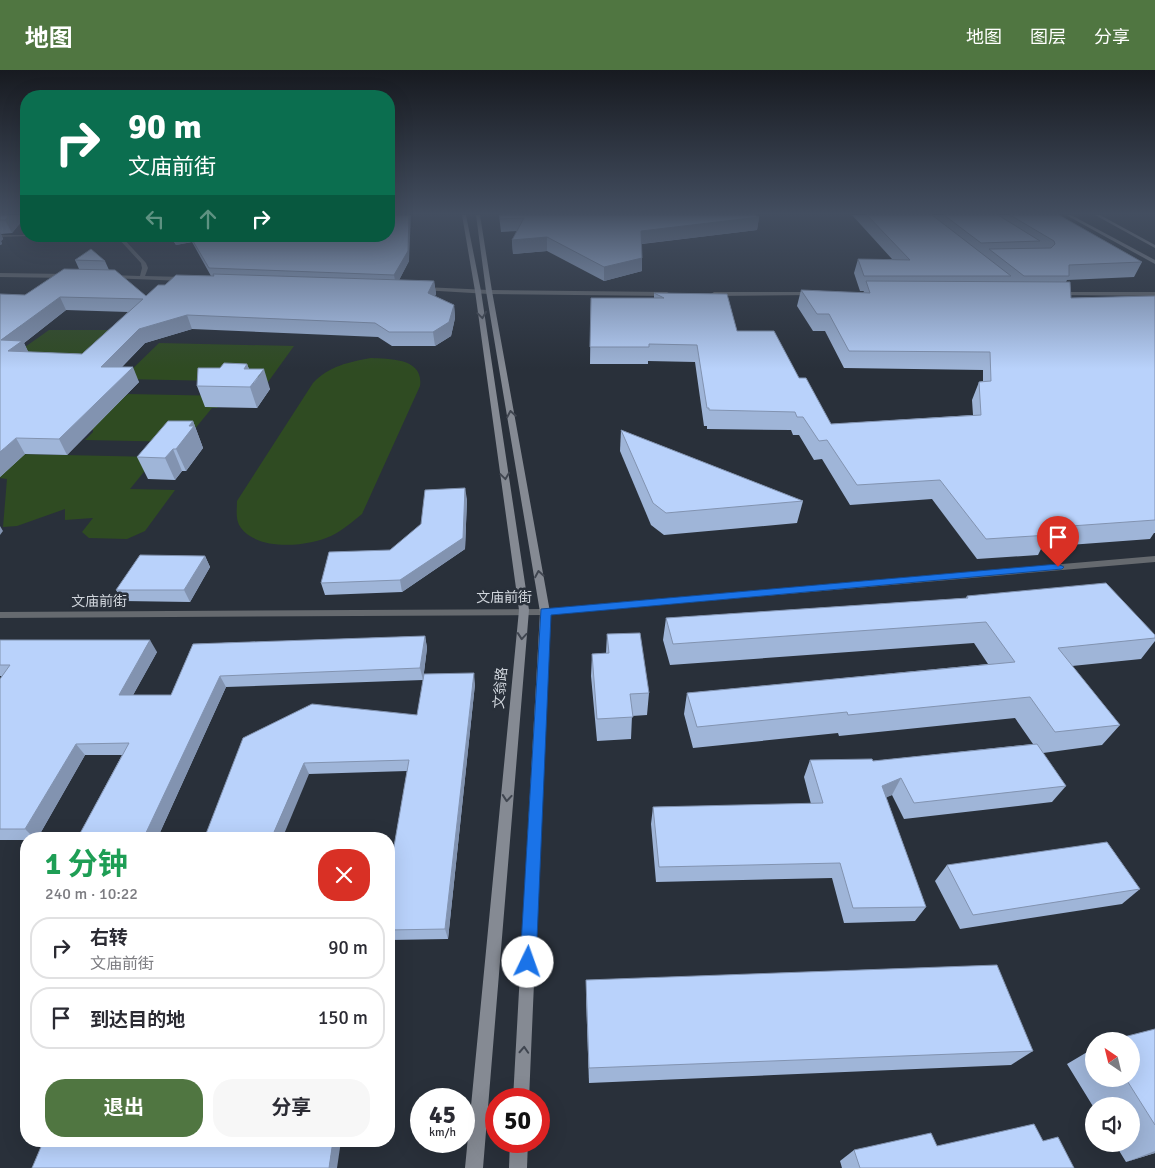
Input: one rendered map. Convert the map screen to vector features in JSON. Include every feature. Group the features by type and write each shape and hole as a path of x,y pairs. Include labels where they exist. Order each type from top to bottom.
{"main road":[{"name":"文翁路","path":"477,266 484,291 545,612 522,1088"},
{"name":"文翁路","path":"474,1168 524,610 482,266"},
{"path":"518,1168 519,1153"}],"street":[{"path":"142,278 145,266"},
{"path":"0,275 73,276"},
{"path":"102,277 191,280"},
{"path":"419,288 677,294"},
{"path":"707,294 824,294"},
{"path":"1055,294 1155,294"},
{"name":"文庙前街","path":"0,615 524,610 545,612 1155,559"}],"green space":[{"path":"49,330 121,330 81,362 18,352"},
{"path":"159,343 294,346 268,382 122,379"},
{"path":"371,358 396,360 411,365 417,370 420,377 420,386 362,514 335,534 310,543 271,544 249,535 241,528 238,522 237,501 313,383 326,372 347,363"},
{"path":"128,394 227,396 217,408 212,408 184,442 85,440 93,432 93,430 87,429"},
{"path":"17,454 156,457 130,489 175,490 145,531 127,539 89,538 82,532 93,518 65,520 65,509 17,526 3,527 7,479 0,478 0,469"}],"building":[{"path":"208,266 399,266 394,275 209,268"},
{"path":"861,266 998,266 1011,276 864,276"},
{"path":"1011,266 1069,266 1069,276 1024,276"},
{"path":"64,269 115,270 146,296 158,285 165,285 176,275 214,276 213,274 434,281 428,293 454,305 449,322 433,332 389,332 375,323 187,315 139,329 101,367 133,367 59,439 16,438 0,452 0,294 25,295","holes":["60,297 143,299 82,354 8,351 22,341 1,340"]},
{"path":"866,281 1070,282 1071,298 1155,296 1155,520 1043,528 1049,535 986,539 940,480 857,485 827,440 819,441 803,417 797,417 795,412 709,410 707,408 697,345 649,344 649,347 590,347 591,298 664,298 654,293 727,294 737,331 774,331 799,378 806,378 831,424 981,415 979,382 991,381 990,352 849,351 829,314 817,314 801,290 870,293"},
{"path":"224,363 247,364 244,369 264,369 250,387 197,386 198,368 220,368"},
{"path":"168,421 193,421 189,426 194,426 176,449 173,449 165,458 137,457"},
{"path":"621,430 803,501 666,513 653,503"},
{"path":"465,488 463,538 400,580 321,583 329,552 390,550 421,524 425,490"},
{"path":"140,555 205,556 184,590 116,590"},
{"path":"1106,583 1155,635 1155,638 1058,648 1120,725 1055,732 1030,697 848,715 847,712 697,727 687,693 1015,662 986,622 673,644 666,618 968,598 967,596"},
{"path":"640,633 649,693 630,694 633,717 597,719 592,654 609,653 607,634"},
{"path":"425,636 420,668 220,676 146,832 81,832 129,743 76,744 25,829 0,829 0,679 10,665 0,665 0,640 150,640 119,695 171,695 193,644"},
{"path":"474,673 445,929 395,930 395,841 409,760 304,763 274,832 207,832 243,738 312,704 417,715 424,674"},
{"path":"1037,744 1066,786 914,803 901,778 882,786 926,907 853,908 840,863 659,867 653,807 823,803 810,760 872,759 873,761"},
{"path":"1107,842 1140,889 973,915 947,865"},
{"path":"997,965 1033,1051 589,1068 586,980"},
{"path":"1155,1029 1155,1125 1140,1101 1140,1097 1137,1097 1132,1088 1140,1088 1140,1033"},
{"path":"1034,1124 1043,1141 1058,1137 1074,1168 860,1168 854,1150 931,1133 937,1146"},
{"path":"41,1147 332,1147 329,1168 32,1168"}],"route":[{"path":"528,962 545,612 1058,567"}]}
